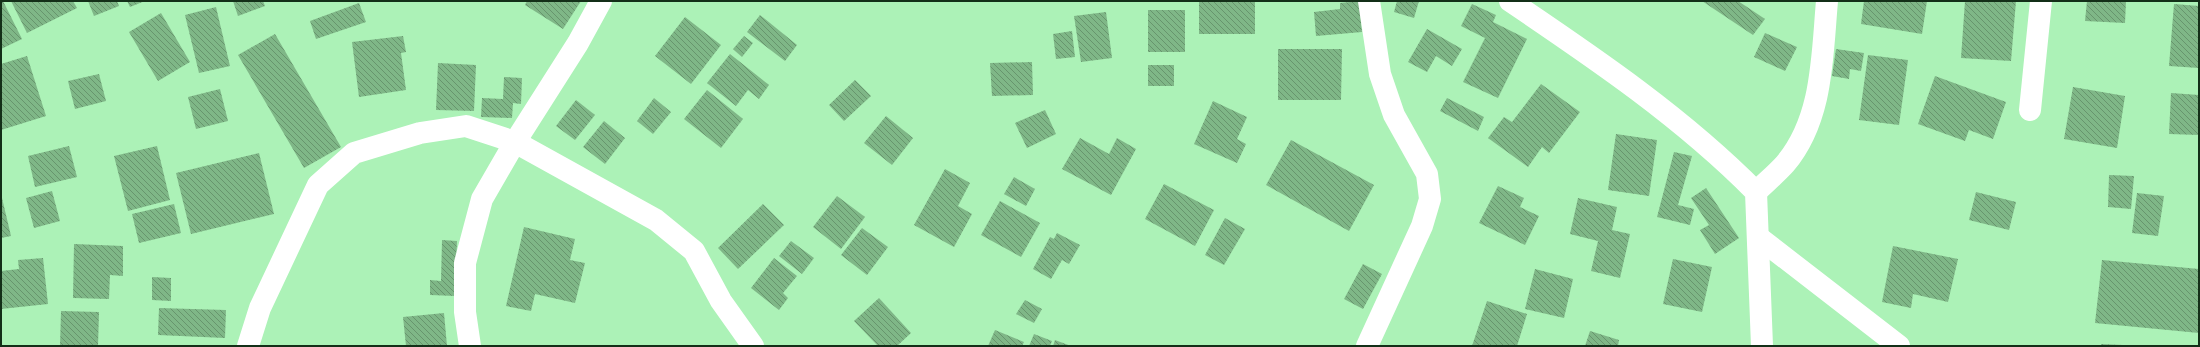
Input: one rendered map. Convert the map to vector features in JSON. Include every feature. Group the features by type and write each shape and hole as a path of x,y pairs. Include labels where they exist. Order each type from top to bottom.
{"street":[{"path":"470,346 465,312 465,263 482,199 515,142 578,43 601,1"},
{"path":"1367,346 1422,226 1430,199 1427,174 1394,115 1380,74 1370,1"},
{"path":"1510,1 1620,75 1726,162 1756,192 1762,346"},
{"path":"1756,192 1785,164 1804,135 1814,108 1820,72 1827,1"},
{"path":"2030,110 2041,1"},
{"path":"248,346 260,308 318,185 354,153 420,133 466,126 515,142 656,220 694,251 721,301 753,346"},
{"path":"1758,237 1899,346"}],"building":[{"path":"1,1 3,1 22,39 1,49"},
{"path":"11,1 73,1 77,8 27,33"},
{"path":"88,1 117,1 119,6 94,16"},
{"path":"127,1 145,1 130,7"},
{"path":"233,1 263,1 265,6 238,16"},
{"path":"527,1 581,1 563,29 525,5"},
{"path":"1199,1 1255,1 1255,34 1199,34"},
{"path":"1359,1 1362,32 1316,36 1314,12 1340,9 1340,3"},
{"path":"1397,1 1419,1 1414,18 1394,12"},
{"path":"1702,1 1738,1 1765,19 1753,35"},
{"path":"1864,1 1927,1 1922,34 1861,24"},
{"path":"1965,1 2016,1 2011,61 1961,58"},
{"path":"2087,1 2126,1 2125,23 2085,21"},
{"path":"359,3 366,22 316,39 310,21"},
{"path":"1472,4 1496,15 1493,22 1527,39 1498,98 1463,82 1485,38 1461,26"},
{"path":"2174,4 2199,6 2199,68 2169,66"},
{"path":"216,7 230,66 199,73 185,15"},
{"path":"1148,10 1185,10 1185,52 1148,52"},
{"path":"1106,12 1112,58 1081,62 1074,16"},
{"path":"161,13 190,62 158,81 129,32"},
{"path":"760,15 797,45 785,61 747,32"},
{"path":"685,17 721,45 691,84 655,56"},
{"path":"1427,29 1462,49 1452,66 1436,56 1427,72 1408,62"},
{"path":"1072,31 1075,57 1056,59 1053,34"},
{"path":"1765,33 1797,47 1785,71 1754,57"},
{"path":"275,34 341,147 304,168 238,55"},
{"path":"403,36 406,52 401,53 406,90 359,97 352,42"},
{"path":"744,36 753,43 742,57 733,49"},
{"path":"1278,49 1342,49 1341,100 1278,100"},
{"path":"1836,49 1864,53 1861,71 1850,69 1849,79 1832,76"},
{"path":"730,54 769,85 759,99 748,90 736,106 707,83"},
{"path":"1868,55 1908,60 1899,125 1859,120"},
{"path":"27,56 46,116 1,130 1,64"},
{"path":"1032,62 1033,95 992,96 990,63"},
{"path":"438,63 476,65 474,111 436,110"},
{"path":"1148,65 1174,65 1174,86 1148,86"},
{"path":"99,74 106,101 75,109 68,81"},
{"path":"1935,76 2006,102 1993,139 1969,130 1965,141 1918,124"},
{"path":"504,77 522,78 521,104 513,103 512,118 481,117 482,98 503,99"},
{"path":"855,80 871,96 844,121 829,105"},
{"path":"1541,84 1580,112 1549,153 1542,147 1528,167 1488,138 1504,117 1512,122"},
{"path":"2073,87 2125,96 2117,148 2064,139"},
{"path":"220,89 228,121 196,129 188,97"},
{"path":"707,90 743,119 721,148 684,119"},
{"path":"2171,93 2199,95 2199,135 2169,134"},
{"path":"654,98 671,112 653,134 637,121"},
{"path":"1447,98 1484,117 1478,131 1440,111"},
{"path":"576,100 595,115 575,140 556,126"},
{"path":"1213,101 1247,117 1237,139 1246,144 1237,163 1194,144"},
{"path":"1045,110 1056,134 1027,148 1015,123"},
{"path":"886,116 913,138 892,165 864,143"},
{"path":"604,121 625,138 605,164 583,147"},
{"path":"1616,134 1657,140 1649,196 1608,190"},
{"path":"1080,138 1109,154 1117,138 1136,149 1111,195 1062,169"},
{"path":"1291,140 1374,185 1349,231 1266,185"},
{"path":"69,146 77,177 35,187 28,156"},
{"path":"157,146 170,200 128,211 114,156"},
{"path":"1674,152 1692,156 1678,205 1694,209 1690,225 1657,217"},
{"path":"259,153 274,214 191,234 176,173"},
{"path":"945,169 970,183 958,206 972,214 954,247 914,225"},
{"path":"2109,175 2134,176 2131,209 2108,207"},
{"path":"1014,177 1035,189 1026,206 1004,194"},
{"path":"1164,184 1214,210 1195,246 1145,219"},
{"path":"1498,186 1524,198 1520,207 1539,216 1525,245 1479,223"},
{"path":"1706,188 1739,238 1715,254 1700,230 1709,225 1691,198"},
{"path":"52,191 60,221 34,228 26,198"},
{"path":"1976,192 2016,202 2009,230 1969,220"},
{"path":"2137,193 2164,196 2158,236 2132,233"},
{"path":"837,196 865,217 841,249 813,227"},
{"path":"2,198 11,236 1,238 1,199"},
{"path":"1578,198 1617,207 1612,230 1630,234 1620,278 1591,271 1598,241 1570,234"},
{"path":"1000,201 1040,223 1021,257 981,235"},
{"path":"174,204 181,233 139,243 132,214"},
{"path":"763,204 784,225 738,269 718,248"},
{"path":"1225,218 1245,229 1224,265 1205,255"},
{"path":"524,227 575,239 570,260 585,263 575,303 535,294 531,311 506,306"},
{"path":"862,228 888,247 867,275 841,255"},
{"path":"1057,233 1080,245 1069,264 1062,260 1051,279 1033,269 1050,237 1054,239"},
{"path":"442,240 457,241 455,296 430,295 430,280 441,281"},
{"path":"791,241 814,258 802,274 779,256"},
{"path":"74,244 123,246 123,276 110,275 109,299 73,298"},
{"path":"1893,246 1958,259 1948,302 1913,294 1911,308 1882,302"},
{"path":"43,258 48,304 1,309 1,271 19,269 18,260"},
{"path":"774,258 797,276 783,293 788,298 779,310 751,288"},
{"path":"1673,259 1712,267 1702,312 1663,304"},
{"path":"2102,260 2199,269 2199,333 2095,323"},
{"path":"1363,264 1382,274 1363,309 1344,299"},
{"path":"1535,269 1573,279 1564,318 1525,309"},
{"path":"152,277 171,278 171,301 152,300"},
{"path":"879,298 911,333 897,346 878,346 854,321"},
{"path":"1025,300 1042,309 1034,323 1016,314"},
{"path":"1487,301 1527,314 1517,346 1472,346"},
{"path":"159,308 226,310 225,338 158,335"},
{"path":"61,311 99,312 98,346 60,346"},
{"path":"444,313 447,346 406,346 403,317"},
{"path":"995,330 1024,342 1022,346 988,346"},
{"path":"1590,331 1619,340 1618,346 1585,346"},
{"path":"1034,334 1052,341 1050,346 1029,346"},
{"path":"1055,340 1071,346 1053,346"},
{"path":"2101,344 2123,345 2123,346 2101,346"}]}
